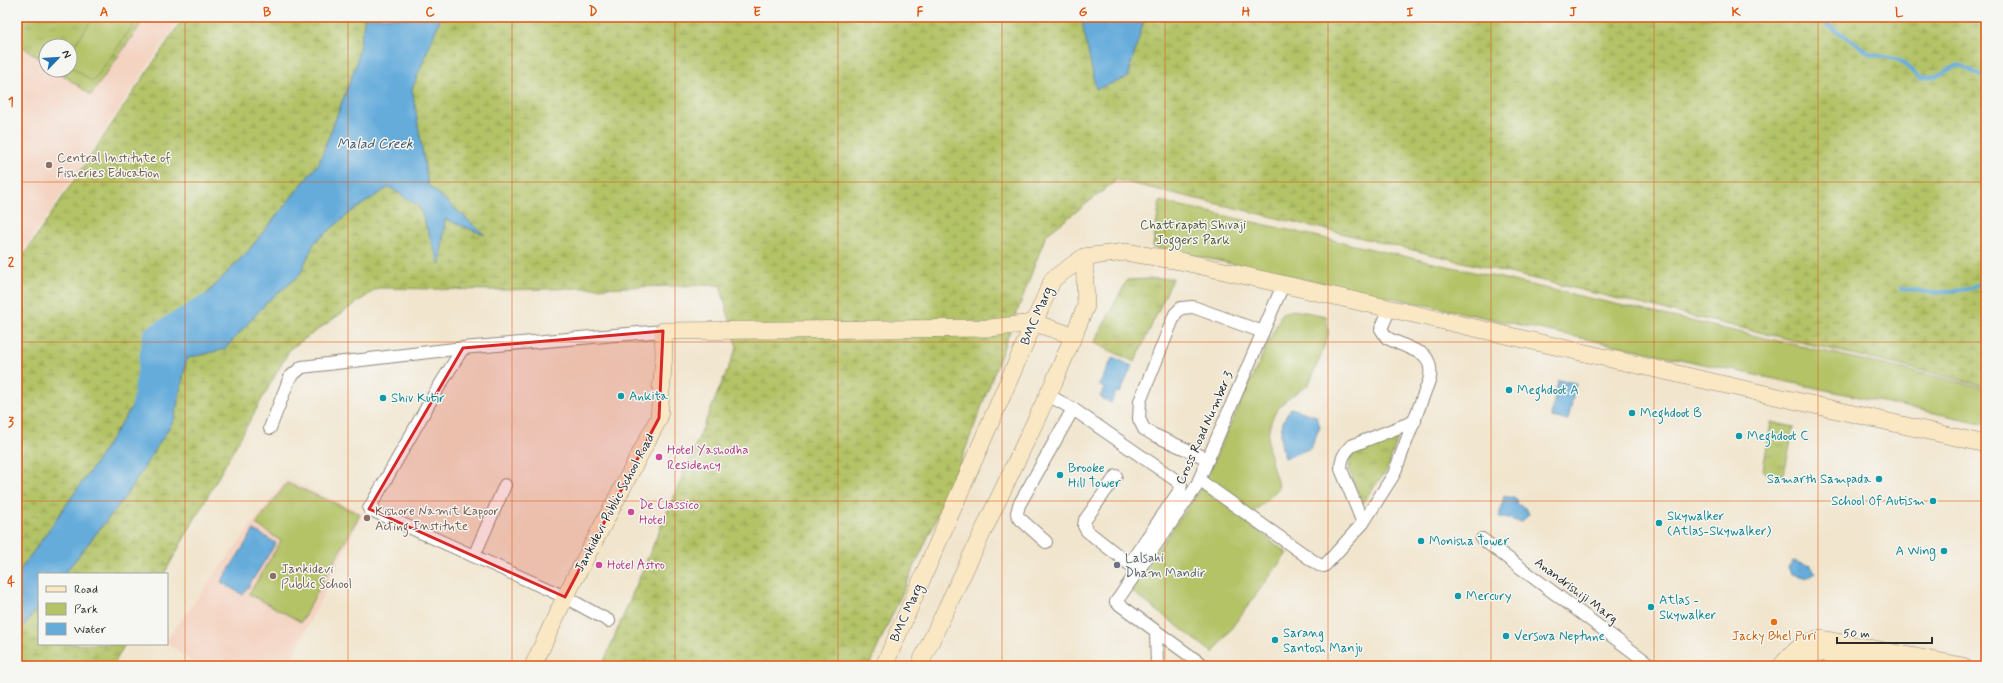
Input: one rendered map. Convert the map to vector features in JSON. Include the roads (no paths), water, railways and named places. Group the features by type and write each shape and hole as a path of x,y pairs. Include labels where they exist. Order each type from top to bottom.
{"street":[{"path":"919,666 1048,395 1074,336 1086,306 1084,257 1125,252 1180,261 1986,444"},
{"name":"BMC Marg","path":"884,666 1053,279 1084,257"},
{"name":"Cross Road Number 3","path":"1155,537 1199,480 1283,285"},
{"path":"1208,459 1154,435 1144,428 1139,419 1140,401 1175,314 1181,308 1193,307 1263,332"},
{"path":"1199,480 1319,565 1324,566 1363,523 1394,474 1415,422 1430,378 1431,368 1427,358 1423,354 1387,338 1383,333 1381,329 1390,308"},
{"path":"270,428 290,377 302,367 463,348 663,331 990,328 1034,323 1074,336"},
{"name":"Jankidevi Public School Road","path":"533,666 565,597 659,418 664,354 663,331"},
{"path":"463,348 435,393 369,509 565,597 609,621"},
{"path":"1048,395 1073,409 1177,481 1180,485 1180,490 1147,549 1138,571 1116,602 1204,666"},
{"path":"1046,542 1018,517 1017,513 1019,505 1073,409"},
{"path":"1363,523 1341,469 1341,461 1351,446 1415,422"},
{"path":"1116,476 1085,520 1084,526 1087,531 1138,571"},
{"path":"474,556 504,485"},
{"name":"Anandrishiji Marg","path":"1482,539 1652,666"},
{"path":"1134,557 1147,549"},
{"path":"1156,631 1157,666"},
{"path":"1781,666 1791,654 1802,645 1822,639 1963,666"},
{"path":"1796,666 1807,656 1819,652 1891,666"}],"water":[{"name":"Malad Creek","path":"365,17 441,17 412,89 428,185 485,235 445,219 440,265 419,206 389,187 351,212 314,243 299,276 268,301 225,349 187,358 174,420 125,497 65,573 38,573 38,607 17,634 17,575 95,464 139,396 170,332 249,250 319,163 356,65"},
{"path":"1081,17 1145,17 1127,78 1096,89"},
{"path":"1113,357 1132,366 1120,393 1116,392 1111,403 1100,397 1104,388 1099,385"},
{"path":"1558,380 1576,383 1568,420 1551,417"},
{"path":"1291,408 1316,416 1320,426 1311,448 1285,458 1281,445 1281,432 1284,420"},
{"path":"1504,496 1517,499 1516,504 1526,508 1529,514 1522,522 1499,517"},
{"path":"254,530 276,543 243,595 221,582"},
{"path":"1793,561 1811,566 1815,573 1809,578 1791,574 1788,567"}],"waterway":[{"path":"1816,17 1871,54 1900,60 1920,79 1938,75 1959,65 1982,76 1986,83"},
{"path":"1901,288 1934,293 1968,289 1986,281"},
{"path":"143,409 154,337 207,306"}],"place":[{"name":"Central Institute of Fisheries Education","path":"49,165"},
{"name":"Meghdoot A","path":"1509,390"},
{"name":"Ankita","path":"621,396"},
{"name":"Shiv Kutir","path":"383,398"},
{"name":"Meghdoot B","path":"1632,413"},
{"name":"Meghdoot C","path":"1739,436"},
{"name":"Hotel Yashodha Residency","path":"659,457"},
{"name":"Brooke Hill Tower","path":"1060,475"},
{"name":"Samarth Sampada","path":"1879,479"},
{"name":"School Of Autism","path":"1933,501"},
{"name":"De Classico Hotel","path":"631,512"},
{"name":"Kishore Namit Kapoor Acting Institute","path":"367,518"},
{"name":"Skywalker (Atlas-Skywalker)","path":"1659,523"},
{"name":"Monisha Tower","path":"1421,541"},
{"name":"A Wing","path":"1944,551"},
{"name":"Hotel Astro","path":"599,565"},
{"name":"Lalsahi Dham Mandir","path":"1117,565"},
{"name":"Jankidevi Public School","path":"273,576"},
{"name":"Mercury","path":"1458,596"},
{"name":"Atlas - Skywalker","path":"1651,607"},
{"name":"Jacky Bhel Puri","path":"1774,622"},
{"name":"Versova Neptune","path":"1506,636"},
{"name":"Sarang Santosh Manju","path":"1275,640"}],"park label":[{"name":"Chattrapati Shivaji Joggers Park","path":"1193,232"}]}
